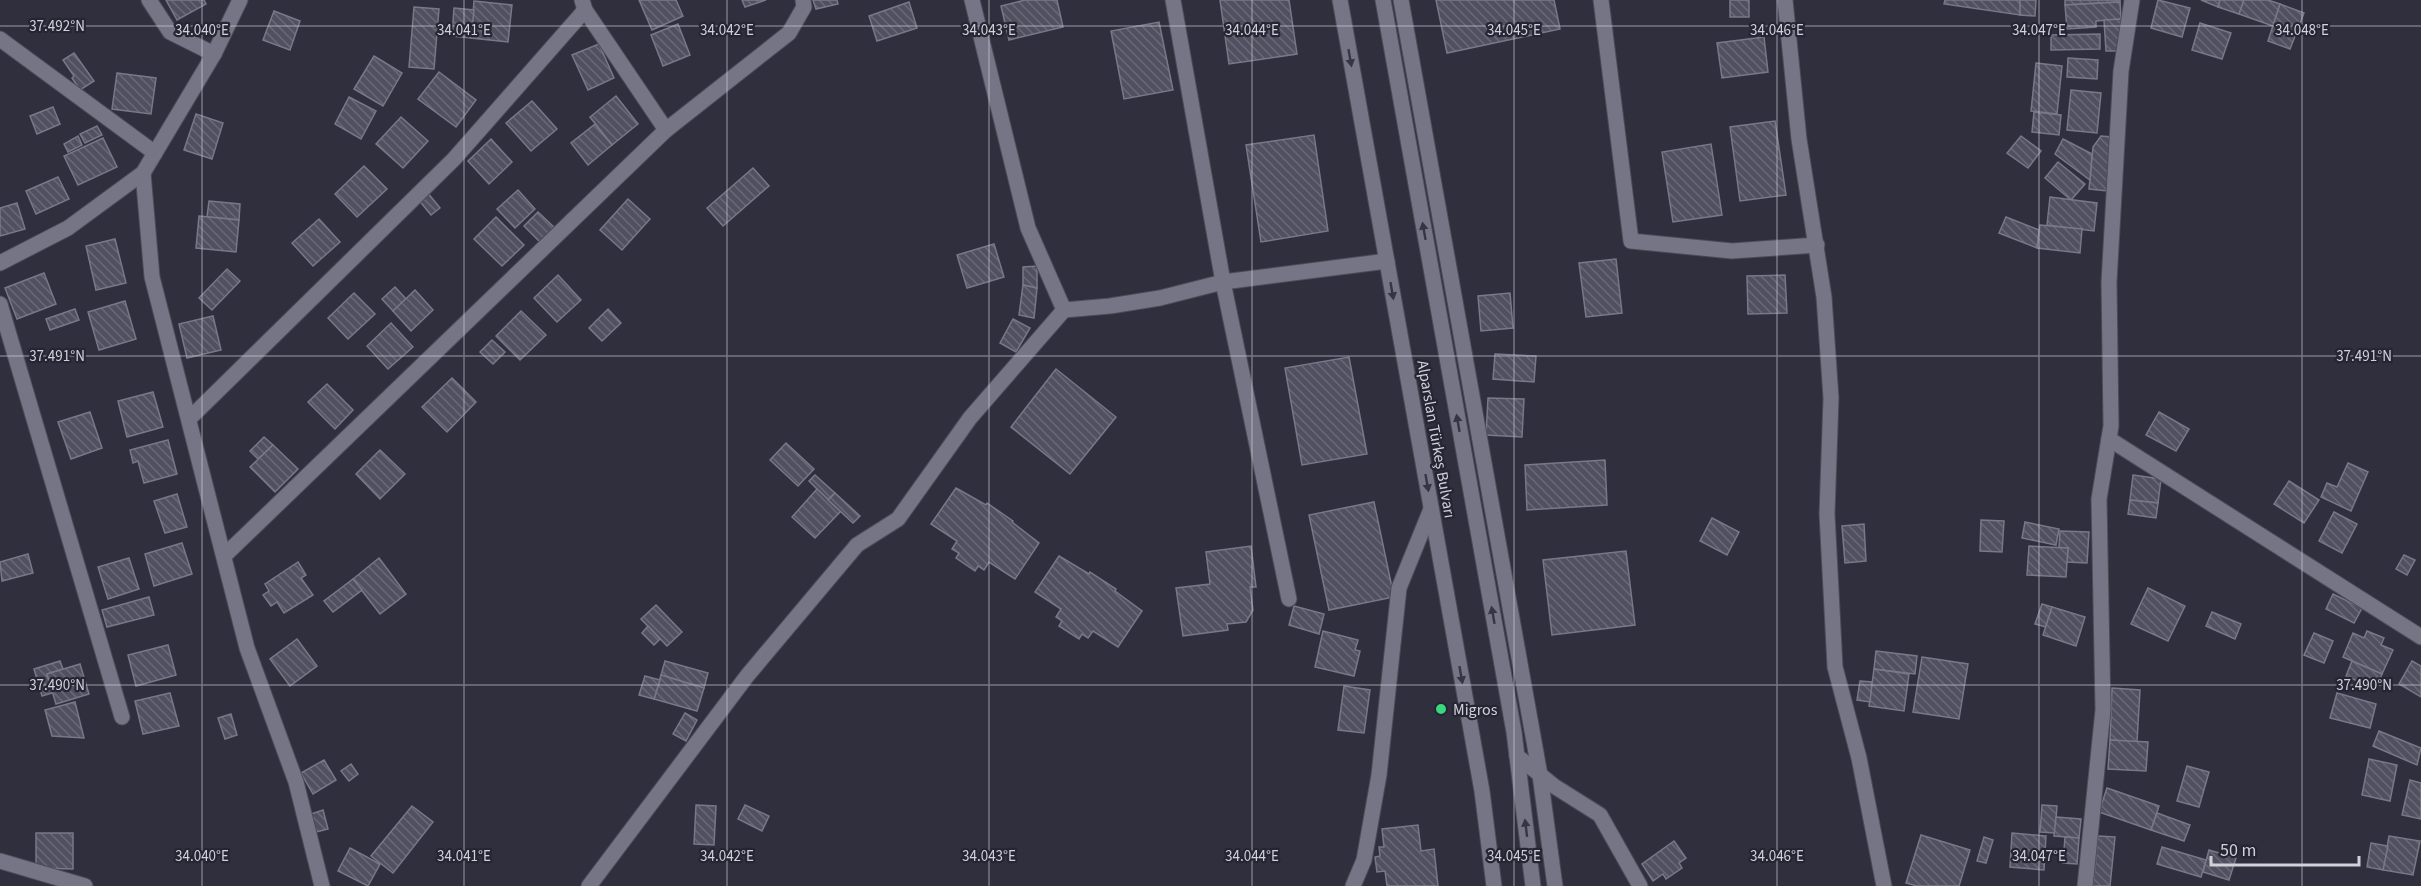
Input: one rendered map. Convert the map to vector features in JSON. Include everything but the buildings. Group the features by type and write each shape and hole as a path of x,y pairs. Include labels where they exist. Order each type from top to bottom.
{"street":[{"path":"149,0 170,32 214,54"},
{"path":"0,263 68,228 143,173 214,54 240,0"},
{"path":"224,555 666,130 789,33 804,7 803,0"},
{"path":"972,0 1028,228 1064,310"},
{"path":"1173,0 1223,282 1289,599"},
{"name":"Alparslan Türkeş Bulvarı","path":"1340,0 1482,791 1494,886"},
{"name":"Alparslan Türkeş Bulvarı","path":"1383,0 1517,756 1533,886"},
{"path":"1401,0 1540,775 1555,886"},
{"path":"1601,0 1630,241 1732,251 1817,244"},
{"path":"1785,0 1799,140 1824,297 1831,398 1827,514 1835,667 1859,758 1884,886"},
{"path":"2085,886 2103,710 2099,499 2111,426 2109,271 2121,71 2132,0"},
{"path":"189,419 454,159 584,5 666,130"},
{"path":"0,39 155,153"},
{"path":"143,173 152,277 247,648 296,782 322,886"},
{"path":"589,886 747,676 856,545 898,519 970,418 1064,310 1160,298 1223,282 1387,261"},
{"path":"0,304 122,717"},
{"path":"2109,439 2421,637"},
{"path":"1353,886 1364,860 1379,775 1399,588 1431,509"},
{"path":"1517,756 1540,775 1600,815 1640,886"},
{"path":"0,861 85,886"}],"place":[{"name":"Migros","path":"1441,709"}]}
